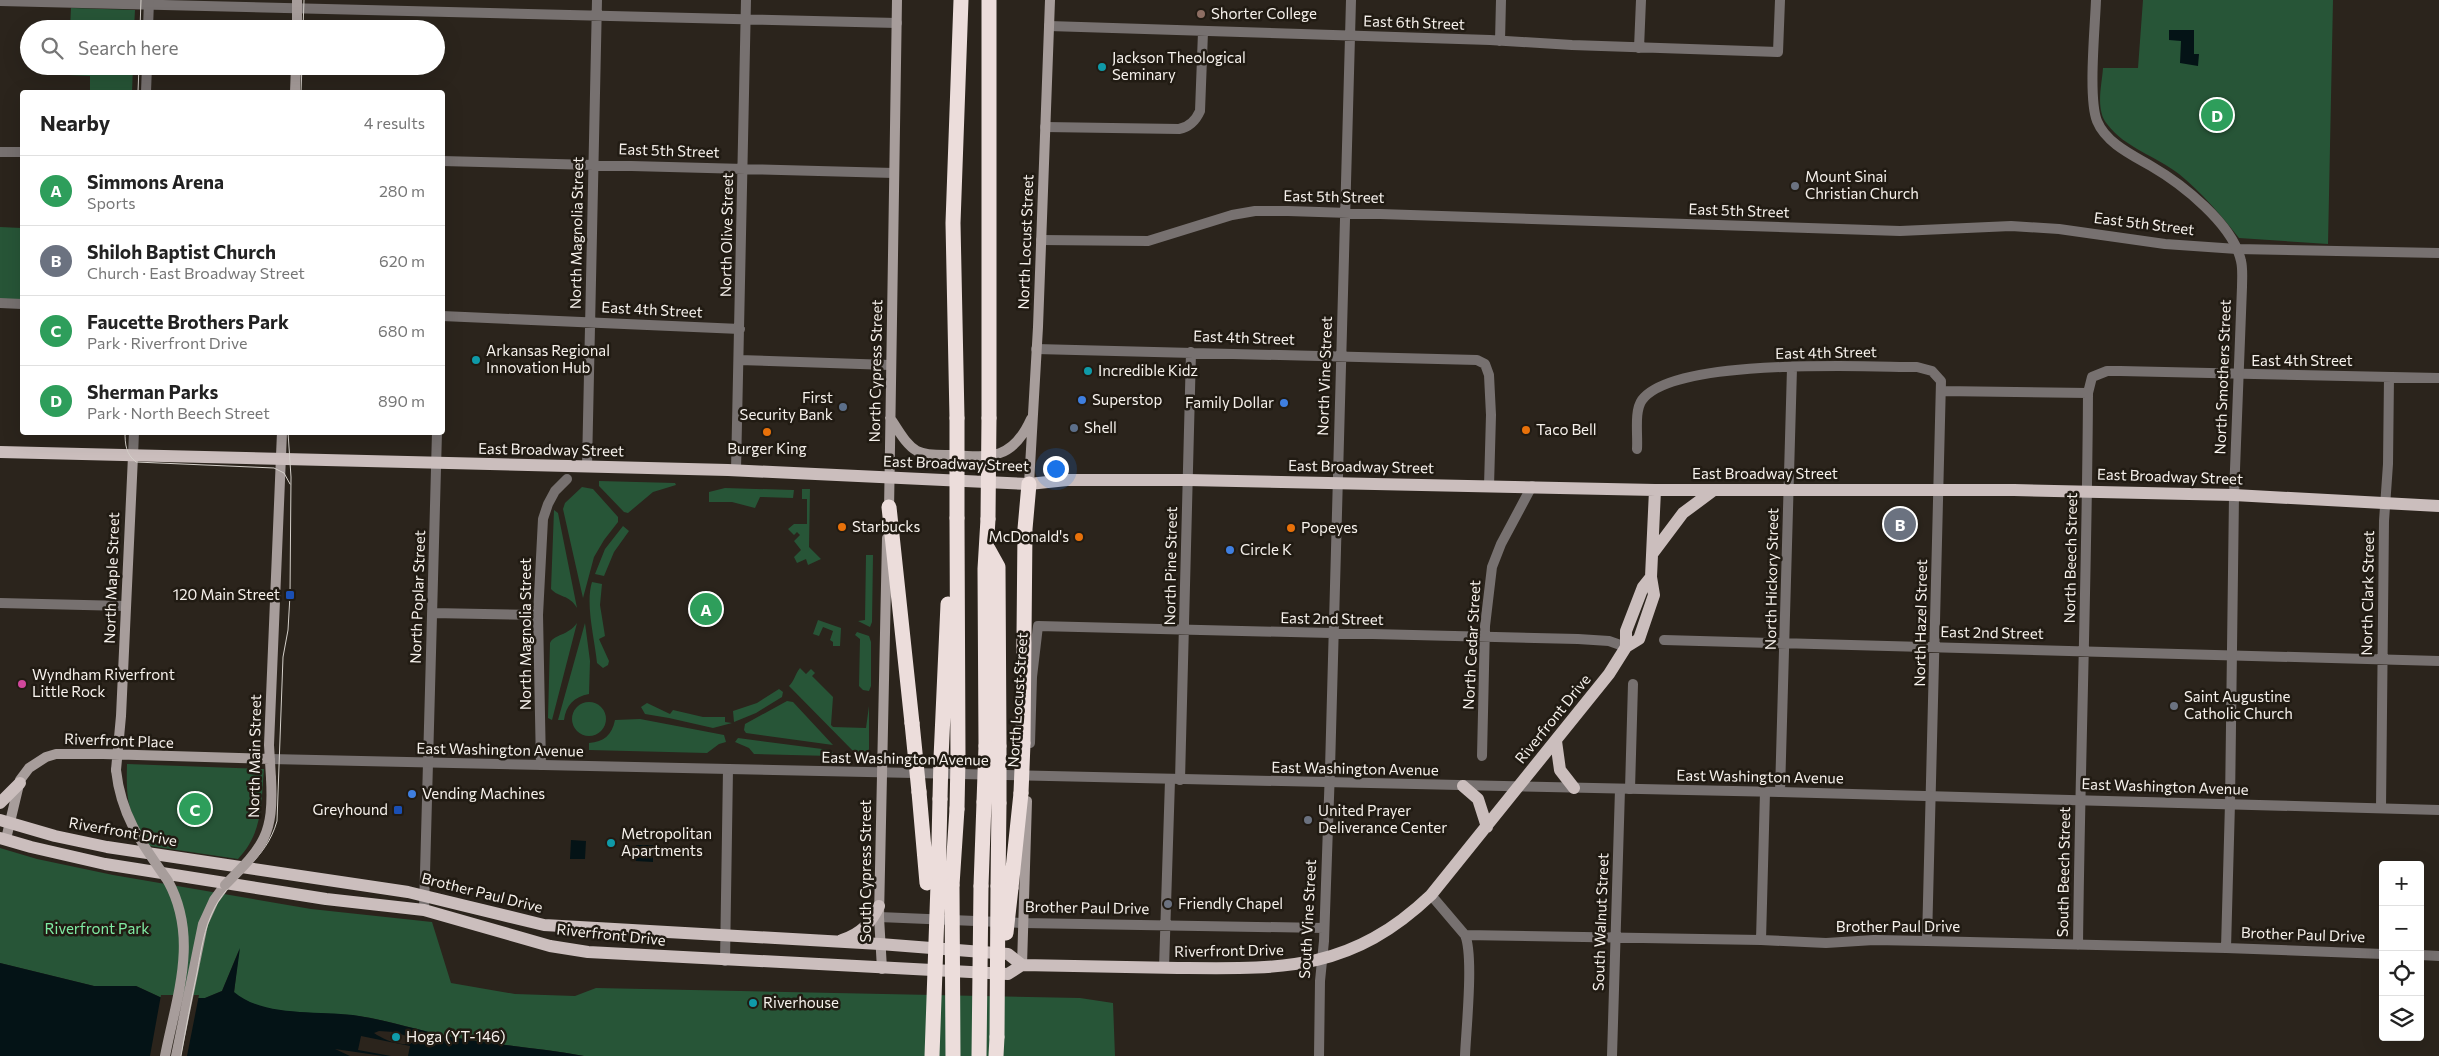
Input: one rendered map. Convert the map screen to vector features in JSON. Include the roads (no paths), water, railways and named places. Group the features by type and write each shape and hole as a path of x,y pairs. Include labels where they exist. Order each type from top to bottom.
{"highway":[{"path":"932,1056 934,964 928,954 939,884 957,809 957,418 954,223 961,0"},
{"path":"989,0 990,418 988,549 985,569 993,746 1005,887"},
{"path":"996,1056 1005,887 1021,793 1025,529 1029,484"},
{"path":"889,507 919,792 939,884"},
{"path":"953,1056 939,884 941,758 951,556 957,518"},
{"path":"979,1056 984,802 993,746"}],"main road":[{"name":"North Cypress Street","path":"881,773 885,564 890,478 890,365 897,0"},
{"name":"North Locust Street","path":"1029,484 1050,0"},
{"path":"297,4 297,20"},
{"path":"295,90 296,75"},
{"path":"890,417 904,439 918,451 935,455 973,457 997,455 1012,447 1023,436 1033,415"},
{"name":"North Main Street","path":"176,1056 202,924 219,892 251,859 266,836 272,805 269,745 282,435"},
{"name":"East Broadway Street","path":"0,452 736,470 1029,484 1067,480 1188,480 1655,490 1938,489 2088,491 2234,495 2439,506"},
{"name":"North Maple Street","path":"117,755 133,456"},
{"name":"Riverfront Drive","path":"3,838 63,855 171,874 326,899 424,910 573,950 725,961 1008,974 1022,965 1256,969 1323,960 1348,952 1382,934 1412,913 1431,895 1609,674 1626,646 1626,631 1643,587 1650,577 1653,552 1655,490"},
{"path":"1653,552 1683,513 1714,490"},
{"path":"1556,741 1560,770 1574,788"},
{"name":"Riverfront Place","path":"5,822 20,783 29,768 46,757 56,754 270,759"},
{"path":"117,755 118,792 125,812 146,850 168,881 180,907 184,922 184,956 165,1056"},
{"name":"South Cypress Street","path":"881,773 879,911 882,969"},
{"path":"1022,965 1028,776"},
{"path":"0,803 20,783"},
{"path":"1463,786 1478,799 1487,827"},
{"path":"3,838 5,822"},
{"name":"Riverfront Drive","path":"5,822 79,841 233,866"},
{"name":"Brother Paul Drive","path":"233,866 424,896 544,925 726,935"},
{"path":"837,942 857,934 867,926 879,911"},
{"name":"Riverfront Drive","path":"726,935 1008,954 1022,965"}],"street":[{"name":"North Magnolia Street","path":"587,467 597,0"},
{"name":"North Olive Street","path":"736,470 746,0"},
{"name":"North Vine Street","path":"1329,783 1351,0"},
{"path":"1500,41 1502,0"},
{"path":"1640,48 1641,0"},
{"name":"East 6th Street","path":"1049,26 1778,52 1780,0"},
{"name":"North Smothers Street","path":"2096,0 2094,100 2098,123 2115,144 2180,185 2218,223 2237,249 2241,260 2242,287 2234,495 2226,948"},
{"path":"0,1 297,4 596,15 897,23"},
{"path":"148,20 149,2"},
{"path":"1045,127 1180,128 1193,122 1199,113 1203,32"},
{"path":"146,90 147,75"},
{"path":"0,152 20,152"},
{"name":"East 5th Street","path":"445,161 894,173"},
{"name":"East 5th Street","path":"1041,240 1148,241 1232,215 1255,212 1346,213 1900,231 2011,226 2059,229 2165,244 2237,249 2439,253"},
{"path":"0,303 20,304"},
{"name":"East 4th Street","path":"445,316 740,329"},
{"name":"East 4th Street","path":"1036,349 1452,358 1481,361 1490,374 1489,486"},
{"name":"North Pine Street","path":"1164,968 1184,631 1191,352"},
{"path":"739,360 890,365"},
{"name":"North Hickory Street","path":"1780,792 1786,643 1792,368"},
{"name":"East 4th Street","path":"1638,449 1639,411 1642,400 1650,394 1685,379 1732,370 1925,368 1936,374 1941,381 1941,391"},
{"name":"East 4th Street","path":"2088,393 2092,377 2107,371 2439,378"},
{"name":"North Clark Street","path":"2381,808 2388,377"},
{"path":"1941,391 2088,393"},
{"name":"North Hazel Street","path":"1927,941 1941,391"},
{"name":"North Beech Street","path":"2080,799 2088,491 2088,393"},
{"name":"North Maple Street","path":"133,456 134,435"},
{"name":"North Poplar Street","path":"424,910 437,435"},
{"name":"North Magnolia Street","path":"542,765 538,615 543,519 555,491 566,479"},
{"name":"North Cedar Street","path":"1482,756 1485,638 1492,567 1501,544 1532,486"},
{"path":"0,603 126,606"},
{"path":"432,613 538,615"},
{"name":"East 2nd Street","path":"1038,626 1578,639 1609,641 1626,646"},
{"name":"North Locust Street","path":"1028,776 1032,677 1038,626"},
{"name":"East 2nd Street","path":"1664,640 2439,661"},
{"name":"South Walnut Street","path":"1612,1056 1615,937 1633,684"},
{"name":"East Washington Avenue","path":"270,759 2080,799 2439,810"},
{"path":"725,961 728,769"},
{"name":"South Vine Street","path":"1319,1056 1320,981 1323,960 1329,783"},
{"path":"1761,940 1766,792"},
{"name":"South Beech Street","path":"2078,945 2080,799"},
{"path":"1431,895 1465,935 1468,948 1465,1056"},
{"name":"Brother Paul Drive","path":"879,911 1023,923 1324,928"},
{"name":"Brother Paul Drive","path":"1465,935 1761,940 1826,944 1874,940 1927,941 2379,954"},
{"path":"2424,955 2439,956"}],"tram line":[{"path":"140,20 141,0"},
{"path":"303,20 304,0"},
{"path":"138,90 139,75"},
{"path":"301,90 302,75"},
{"path":"125,435 127,449 130,456 136,462 274,468 284,473 290,484"},
{"path":"181,1056 202,948 211,915 222,895 265,847 277,821 283,657 288,630 290,595 291,477 288,435"}],"place":[{"name":"Shorter College","path":"1201,14"},
{"name":"Jackson Theological Seminary","path":"1102,67"},
{"name":"Sherman Parks","path":"2217,115"},
{"name":"Mount Sinai Christian Church","path":"1795,186"},
{"name":"Arkansas Regional Innovation Hub","path":"476,360"},
{"name":"Incredible Kidz","path":"1088,371"},
{"name":"Superstop","path":"1082,400"},
{"name":"Family Dollar","path":"1284,403"},
{"name":"First Security Bank","path":"843,407"},
{"name":"Shell","path":"1074,428"},
{"name":"Taco Bell","path":"1526,430"},
{"name":"Burger King","path":"767,432"},
{"name":"Shiloh Baptist Church","path":"1900,524"},
{"name":"Starbucks","path":"842,527"},
{"name":"Popeyes","path":"1291,528"},
{"name":"McDonald's","path":"1079,537"},
{"name":"Circle K","path":"1230,550"},
{"name":"120 Main Street","path":"290,595"},
{"name":"Simmons Arena","path":"706,609"},
{"name":"Wyndham Riverfront Little Rock","path":"22,684"},
{"name":"Saint Augustine Catholic Church","path":"2174,706"},
{"name":"Vending Machines","path":"412,794"},
{"name":"Faucette Brothers Park","path":"195,809"},
{"name":"Greyhound","path":"398,810"},
{"name":"United Prayer Deliverance Center","path":"1308,820"},
{"name":"Metropolitan Apartments","path":"611,843"},
{"name":"Friendly Chapel","path":"1168,904"},
{"name":"Riverhouse","path":"753,1003"},
{"name":"Hoga (YT-146)","path":"396,1037"}],"park label":[{"name":"Riverfront Park","path":"97,929"}]}
